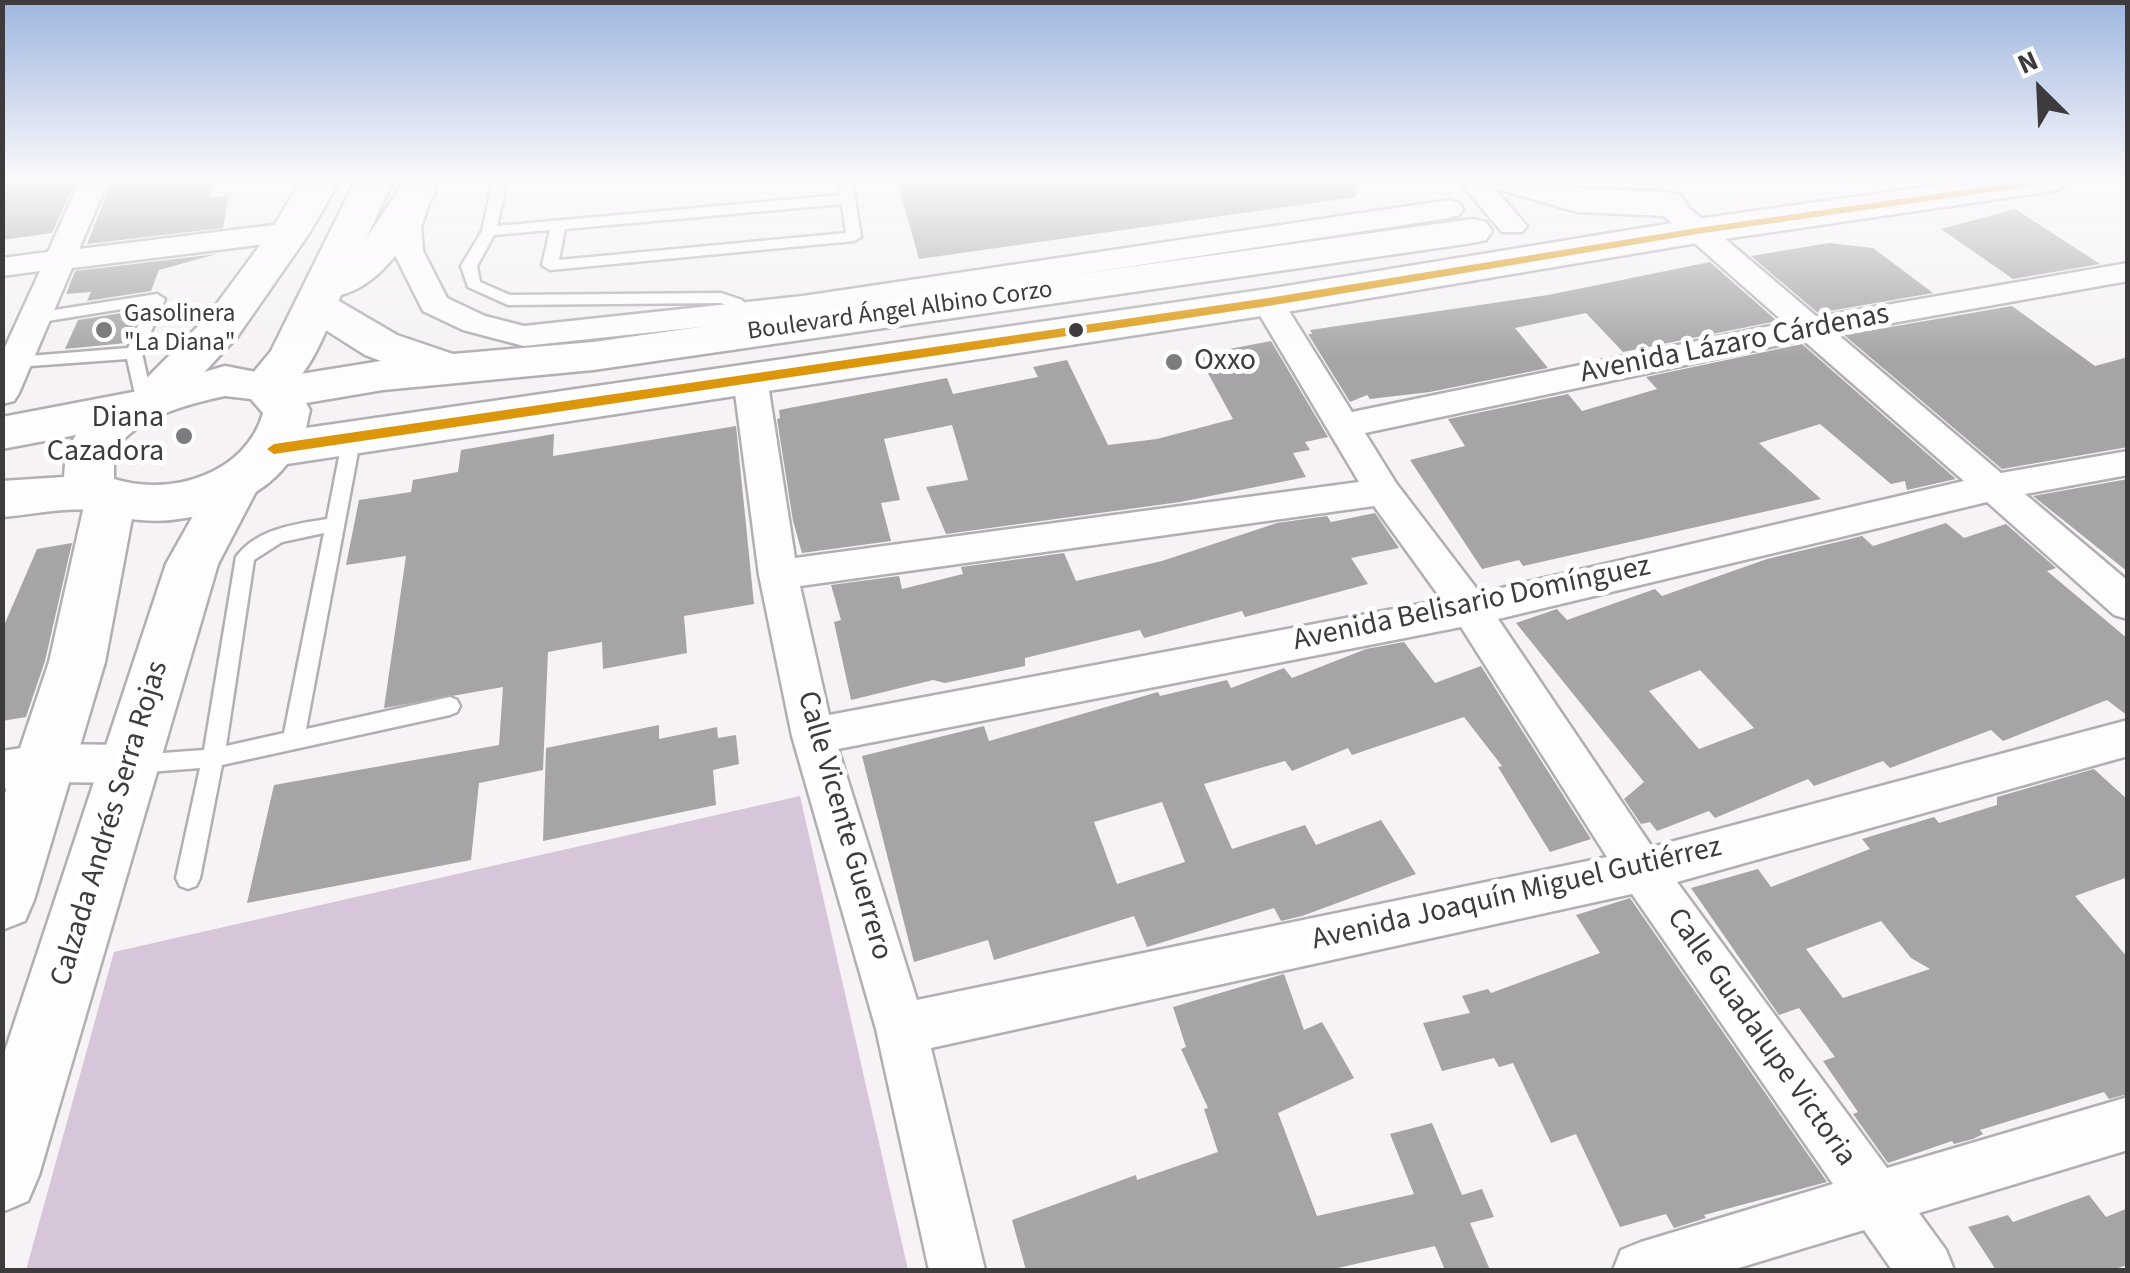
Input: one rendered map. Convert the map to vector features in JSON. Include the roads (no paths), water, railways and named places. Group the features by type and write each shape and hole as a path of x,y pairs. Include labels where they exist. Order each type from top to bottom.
{"main road":[{"path":"104,494 90,484 87,464 98,440 144,404 222,327 284,240"},
{"path":"270,390 320,300 347,240"},
{"path":"320,300 386,240"},
{"name":"Boulevard Ángel Albino Corzo","path":"144,404 225,381 270,390 626,352 1248,262 1356,240"},
{"name":"Boulevard Ángel Albino Corzo","path":"104,494 145,506 192,499 256,464 352,436 1268,302 1568,240"},
{"path":"1134,257 1161,262 1220,256 1248,262"},
{"path":"320,300 382,345 451,369"},
{"path":"626,352 715,328 743,314"},
{"name":"Calzada Andrés Serra Rojas","path":"2,1175 192,564 256,464 286,431 288,410 270,390"},
{"path":"2,433 144,404"},
{"path":"2,499 104,494"},
{"path":"2,900 25,766 77,662 104,494"}],"street":[{"path":"2,393 68,240"},
{"path":"2,268 218,240"},
{"path":"407,240 434,304 474,323 524,336 743,314 1134,257 1280,240"},
{"path":"1709,240 2128,604"},
{"name":"Avenida Lázaro Cárdenas","path":"1343,426 1811,328 2128,272"},
{"name":"Calle Guadalupe Victoria","path":"1268,302 1383,492 1471,610 1642,871 1926,1270"},
{"name":"Calle Vicente Guerrero","path":"750,378 778,574 813,736 902,1029 958,1270"},
{"name":"Avenida Belisario Domínguez","path":"813,736 1471,610 1995,487 2128,462"},
{"path":"778,574 1383,492"},
{"name":"Avenida Joaquín Miguel Gutiérrez","path":"902,1029 1642,871 2128,738"},
{"path":"25,766 128,764"},
{"path":"1641,1270 2128,1123"}],"lane":[{"path":"483,240 468,266 473,284 508,300 721,298 737,303 743,314"},
{"path":"555,240 550,265 808,240"},
{"path":"35,318 157,299 134,353 144,404"},
{"path":"16,362 134,353"},
{"path":"294,741 352,436"},
{"path":"188,878 245,557 260,542 282,533 335,525"},
{"path":"128,764 160,766 212,758 450,706"}],"place":[{"name":"Gasolinera \"La Diana\"","path":"104,330"},
{"name":"Oxxo","path":"1174,362"},
{"name":"Diana Cazadora","path":"184,436"}]}
